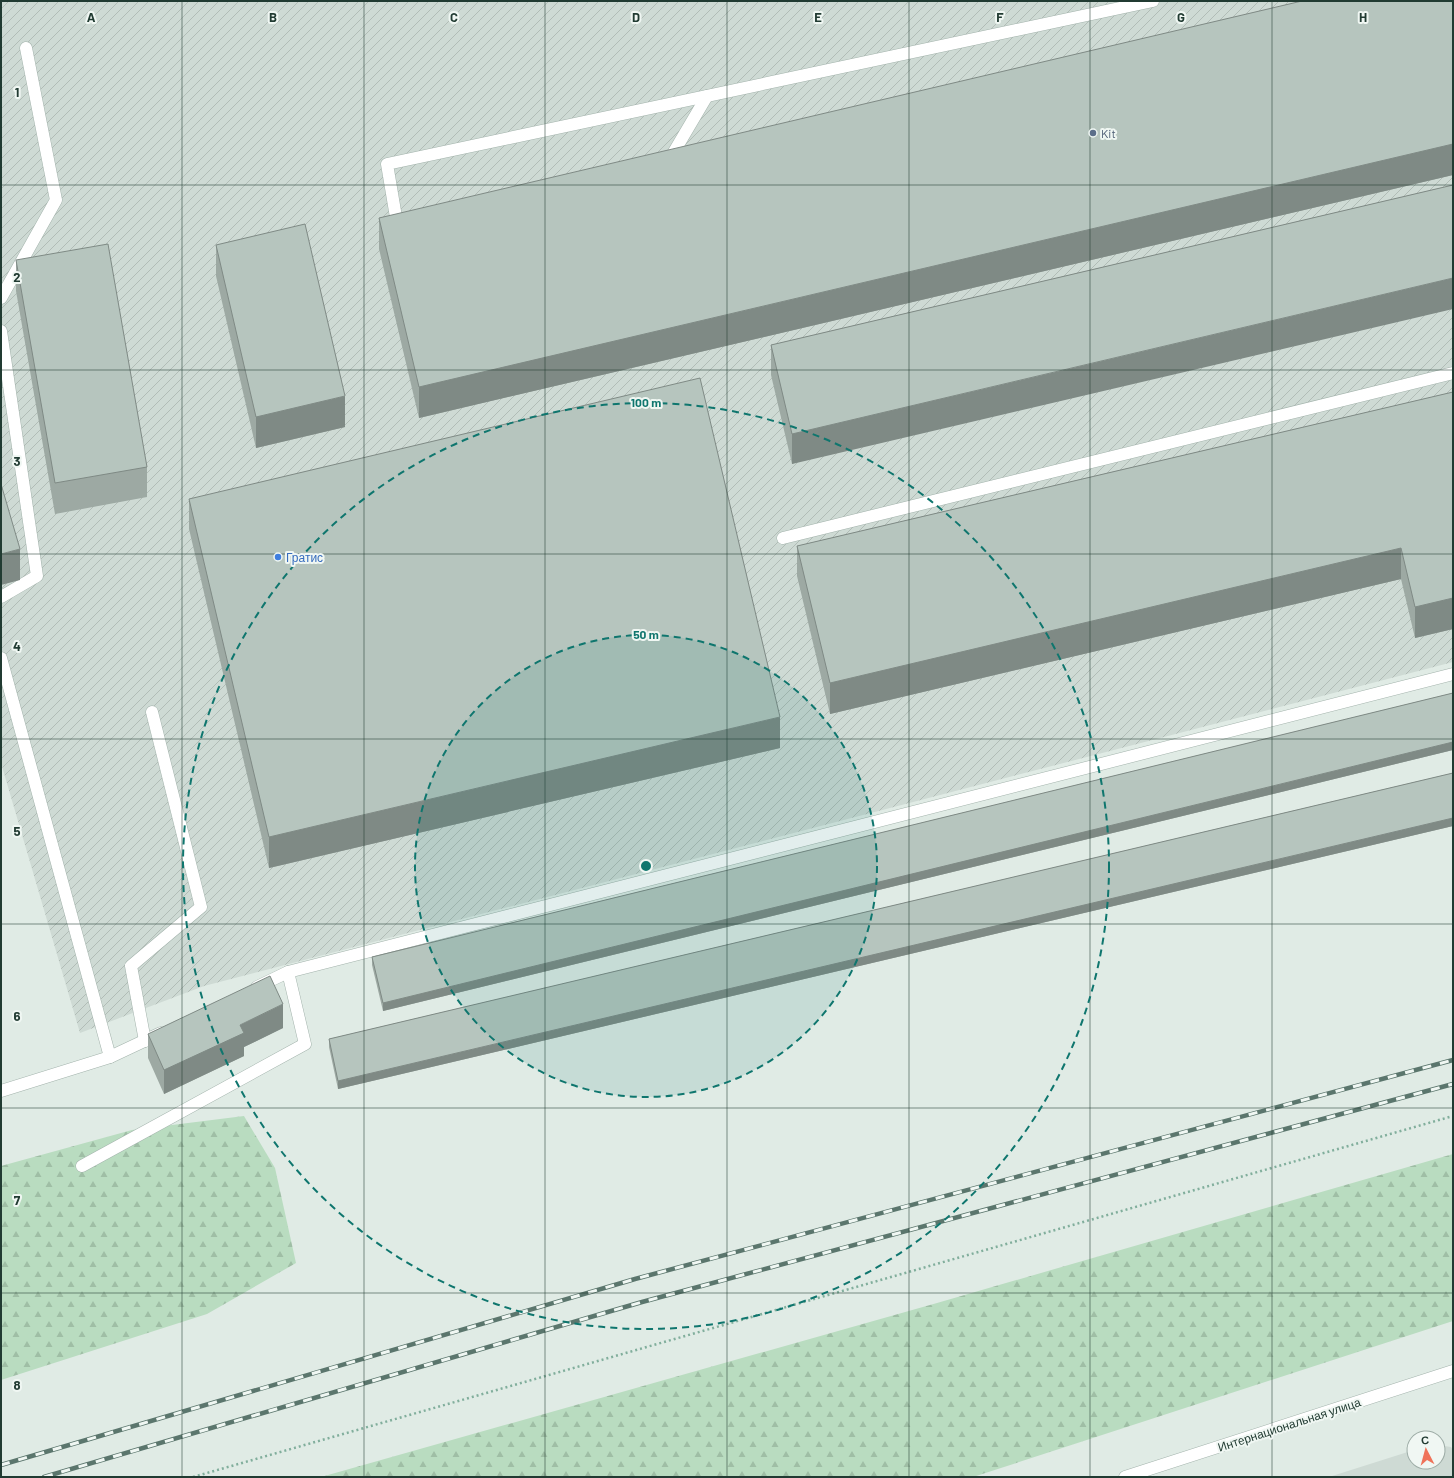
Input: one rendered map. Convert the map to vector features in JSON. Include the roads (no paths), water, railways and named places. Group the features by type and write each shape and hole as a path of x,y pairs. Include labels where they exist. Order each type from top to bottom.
{"street":[{"path":"407,234 399,236 387,164 1153,1"},
{"path":"1,298 56,200 26,48"},
{"path":"663,171 707,96"},
{"path":"1,332 37,576 1,597"},
{"path":"783,538 1453,373"},
{"path":"1,658 110,1057"},
{"path":"245,993 288,972 1453,674"},
{"path":"145,1041 131,966 201,907 152,712"},
{"path":"82,1166 305,1044 288,972"},
{"path":"1,1091 110,1057 173,1027"},
{"name":"Интернациональная улица","path":"1124,1477 1453,1371"}],"railway":[{"path":"1,1465 635,1279 1453,1060"},
{"path":"44,1477 642,1302 1453,1084"}],"place":[{"name":"Kit","path":"1093,133"},
{"name":"Гратис","path":"278,557"}]}
